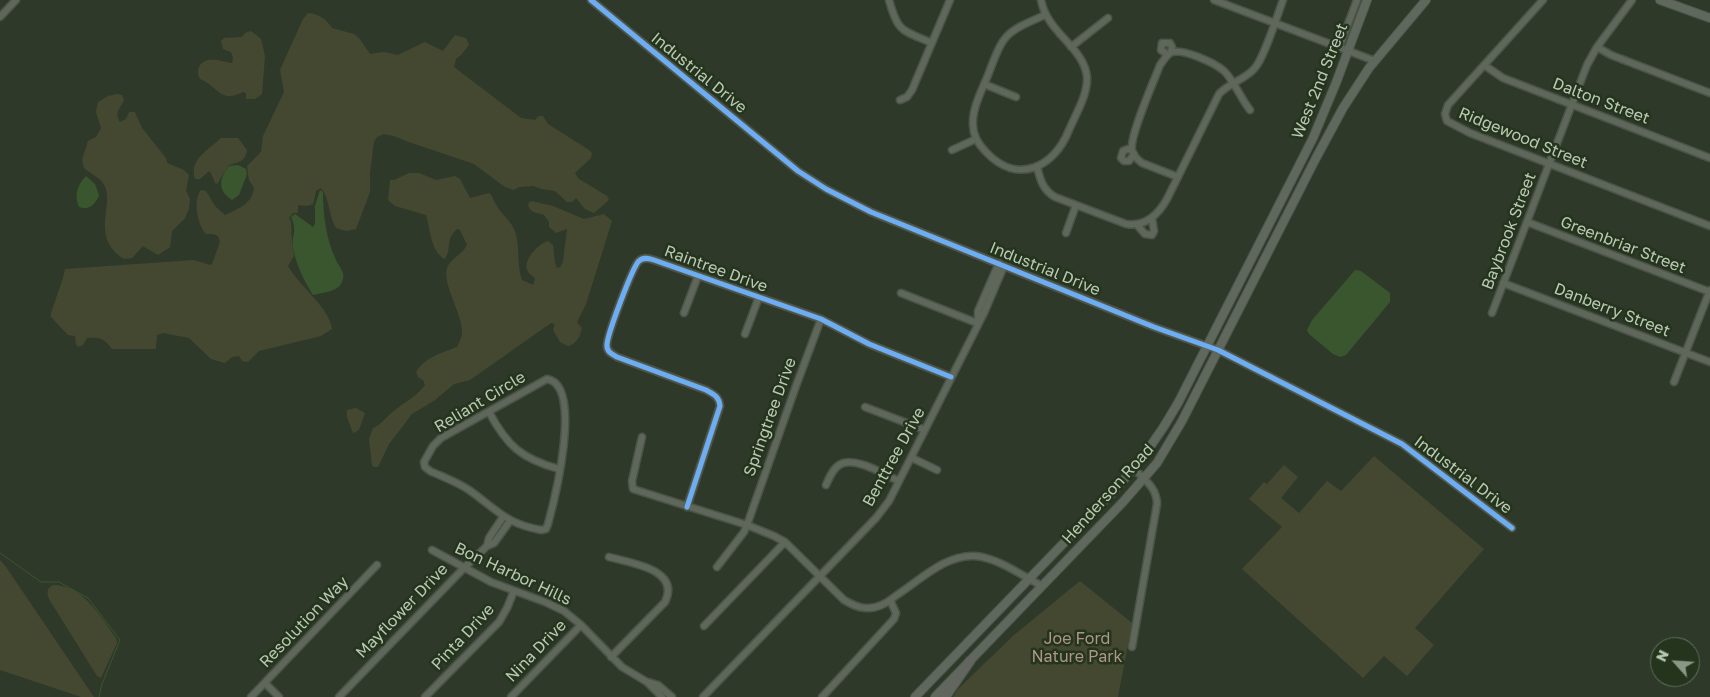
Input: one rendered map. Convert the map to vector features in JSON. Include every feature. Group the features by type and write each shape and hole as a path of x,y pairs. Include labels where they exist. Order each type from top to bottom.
{"highway":[{"path":"945,697 970,660"}],"main road":[{"name":"West 2nd Street","path":"1296,171 1326,109 1367,0"},
{"name":"Henderson Road","path":"935,697 1144,479 1170,442 1347,102 1375,61 1426,0"},
{"path":"1660,0 1710,18"},
{"name":"Henderson Road","path":"915,697 1134,469 1165,427 1296,171"}],"street":[{"path":"0,17 16,0"},
{"name":"Industrial Drive","path":"591,0 798,171 826,190 871,212 1154,327 1218,350 1402,444 1512,528"},
{"path":"889,0 895,20 900,28 932,44"},
{"path":"900,100 906,97 912,90 950,0"},
{"path":"1041,0 1045,15 1052,26 1080,57 1086,68 1085,92 1065,141 1052,158 1037,166 1019,169 1005,166 989,156 976,139 973,130 973,119 984,84 1003,39 1014,29 1045,15"},
{"path":"1037,166 1042,185 1055,197 1121,223 1137,225 1152,218 1161,210 1216,100 1223,90 1246,76 1258,65 1283,0"},
{"name":"West 2nd Street","path":"1338,48 1357,0"},
{"name":"Ridgewood Street","path":"1543,0 1448,105 1445,114 1447,121 1470,133 1710,226"},
{"name":"Baybrook Street","path":"1492,313 1587,65 1597,47 1632,0"},
{"path":"1217,1 1273,24 1375,61"},
{"path":"1071,47 1108,18"},
{"path":"1597,47 1611,55 1710,93"},
{"path":"1178,177 1142,163 1133,152 1134,135 1160,65 1170,54 1186,53 1214,64 1224,71 1250,110"},
{"name":"Dalton Street","path":"1484,65 1503,78 1710,158"},
{"path":"984,84 1016,97"},
{"path":"952,150 976,139"},
{"path":"1066,233 1076,205"},
{"path":"1137,225 1145,234 1152,235 1154,231 1152,218"},
{"name":"Greenbriar Street","path":"1527,222 1710,291"},
{"name":"Raintree Drive","path":"687,507 720,406 718,398 706,390 617,357 609,352 607,344 630,276 640,259 654,260 821,319 869,344 951,377"},
{"name":"Benttree Drive","path":"703,697 876,518 889,501 926,430 977,322 978,311 1001,265"},
{"path":"684,313 698,276"},
{"name":"Danberry Street","path":"1503,283 1710,362"},
{"path":"1674,382 1710,291"},
{"path":"901,293 977,322"},
{"path":"745,334 759,298"},
{"name":"Springtree Drive","path":"717,567 744,532 747,525 821,319"},
{"name":"Reliant Circle","path":"544,380 554,382 562,398 566,418 565,441 559,469 557,491 546,529 533,529 510,521 467,489 430,471 424,465 427,455 441,438 456,428 489,412 544,380"},
{"path":"865,407 926,430"},
{"path":"489,412 503,435 520,452 538,463 559,469"},
{"path":"642,437 633,474 633,489 747,525 774,536 785,542 844,600 854,606 873,608 890,600 941,565 961,557 987,558 1042,586"},
{"path":"912,458 937,470"},
{"path":"826,485 835,469 847,462 862,465 899,481"},
{"path":"1132,647 1158,504 1154,490 1134,469"},
{"name":"Mayflower Drive","path":"339,697 486,546 503,517"},
{"name":"Mayflower Drive","path":"486,546 494,543 510,521"},
{"path":"704,626 785,542"},
{"name":"Bon Harbor Hills","path":"432,550 491,582 553,605 564,611 611,657 647,682 662,697"},
{"path":"609,557 655,570 666,582 668,592 665,602 611,657"},
{"name":"Resolution Way","path":"251,697 377,565"},
{"name":"Pinta Drive","path":"425,697 499,622 514,591"},
{"path":"822,697 894,618 896,614 890,600"},
{"name":"Nina Drive","path":"511,697 580,625"},
{"name":"Bon Harbor Hills","path":"647,682 658,685 672,697"},
{"path":"265,683 279,697"}],"green space":[{"path":"308,13 316,14 332,28 354,34 370,54 384,52 398,55 425,42 443,51 455,35 466,38 469,45 456,59 454,67 521,118 535,120 539,116 543,116 548,124 589,150 592,153 591,158 575,173 579,179 607,196 609,200 594,213 585,209 576,198 572,202 567,202 555,191 533,186 520,187 513,190 505,187 474,164 384,134 377,137 374,142 370,173 370,192 356,229 346,231 336,228 326,197 321,188 316,191 313,204 307,206 298,205 298,213 293,213 289,218 294,256 288,266 326,313 332,329 321,336 259,351 248,362 242,361 239,356 232,357 225,363 211,359 189,338 163,333 157,335 156,349 112,349 104,340 95,338 87,338 83,345 78,347 75,336 68,335 51,317 65,269 194,260 212,264 220,242 218,236 206,234 200,224 197,212 199,194 201,190 206,191 215,206 225,215 244,205 253,194 254,188 249,180 247,166 261,152 263,136 284,92 280,70 303,19"},
{"path":"251,31 261,39 265,56 262,94 255,99 246,99 246,93 243,92 229,96 224,95 200,79 198,69 205,61 213,60 232,63 231,52 223,49 221,41 224,38 242,37 245,33"},
{"path":"122,95 124,100 118,113 120,122 126,119 129,112 135,112 142,128 166,158 167,163 184,170 189,175 186,191 190,199 189,209 185,218 172,231 170,247 158,255 143,246 132,258 124,259 113,250 105,230 106,191 103,183 84,168 82,160 88,141 96,137 101,128 96,112 98,102 108,96"},
{"path":"221,138 238,138 247,150 245,157 241,161 229,165 217,184 209,171 200,179 195,179 194,172 197,160"},
{"path":"409,173 419,173 436,180 455,176 460,179 470,198 489,193 514,229 522,280 533,285 535,279 527,269 528,259 531,254 548,241 553,245 557,268 560,267 563,262 567,229 556,233 549,227 549,222 544,215 530,210 528,204 531,201 553,206 584,219 604,214 612,221 586,304 577,322 582,328 576,342 568,346 560,342 553,330 555,324 551,323 470,380 454,384 435,400 412,414 389,444 378,467 374,467 372,465 369,439 373,428 421,390 425,385 416,372 434,356 457,347 462,335 459,317 446,275 449,265 467,245 460,230 457,229 451,237 445,259 440,256 434,246 426,215 395,206 388,200 390,180"},
{"path":"356,408 365,413 359,430 353,433 347,417 347,410"},
{"path":"1374,456 1484,549 1415,628 1434,645 1407,676 1384,656 1363,678 1242,569 1282,527 1249,499 1264,482 1267,484 1284,465 1298,477 1281,498 1299,513 1327,481 1341,491"},
{"path":"0,560 94,697 81,697 0,670"},
{"name":"Joe Ford Nature Park","path":"1080,581 1132,623 1118,697 953,697 958,689 1014,635"},
{"path":"53,585 64,586 82,596 97,612 116,638 117,643 101,678 97,676 49,599 48,591"}],"shaded area":[{"path":"238,165 246,169 247,174 239,195 232,200 224,192 221,184 223,175 229,166"},
{"path":"86,176 95,184 99,195 92,206 83,208 79,207 77,203 77,195 80,183"},
{"path":"320,190 323,192 327,235 342,271 343,280 336,289 313,295 306,284 294,254 294,226 291,217 295,214 313,227 315,224 315,206"},
{"path":"1355,270 1361,271 1390,293 1390,302 1346,355 1340,357 1333,354 1309,334 1307,330 1312,320"}],"waterway":[{"path":"0,553 41,582 59,582 88,598 120,640 102,684 99,697"}],"cycle path":[{"path":"591,0 798,171 826,189 871,212 1154,327 1218,350 1402,444 1512,528"},
{"path":"687,507 720,406 715,396 706,390 617,357 608,350 608,340 620,302 631,275 642,259 654,260 821,319 869,344 951,377"}]}
